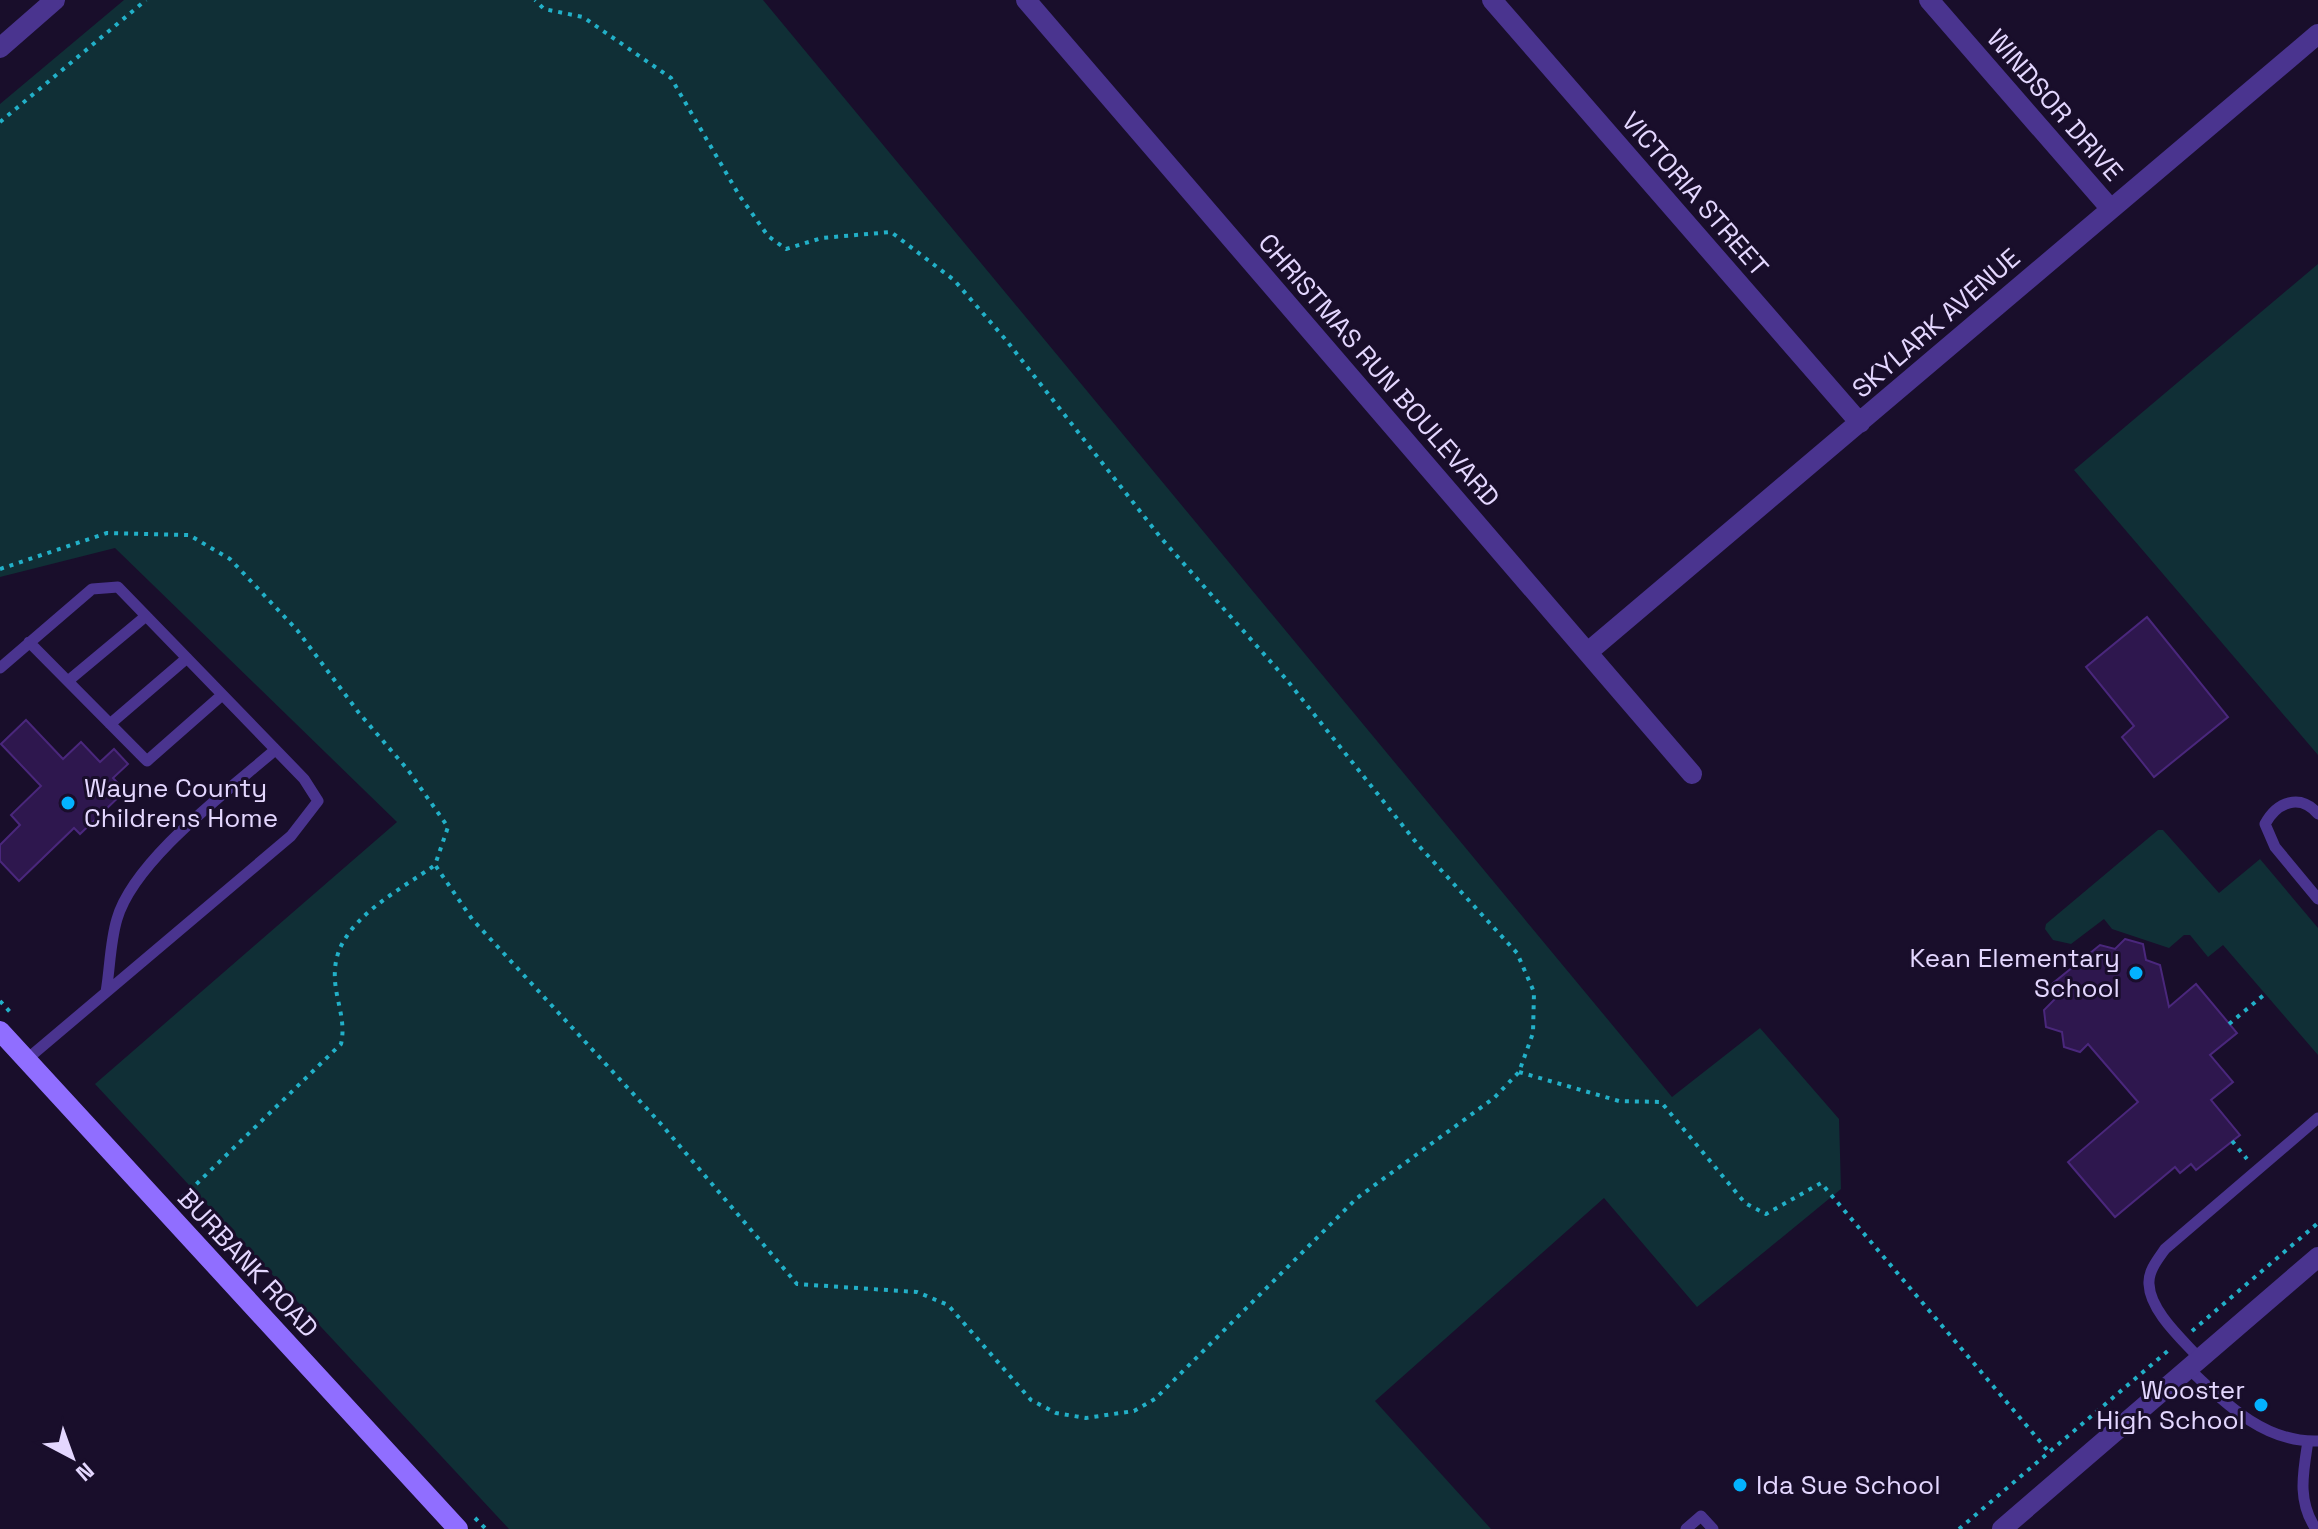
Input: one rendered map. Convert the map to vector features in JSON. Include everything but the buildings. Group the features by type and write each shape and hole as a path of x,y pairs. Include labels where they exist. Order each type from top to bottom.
{"main road":[{"name":"BURBANK ROAD","path":"0,1031 458,1529"}],"street":[{"path":"0,48 55,0"},
{"name":"CHRISTMAS RUN BOULEVARD","path":"1026,0 1692,774"},
{"name":"VICTORIA STREET","path":"1492,0 1860,423"},
{"name":"WINDSOR DRIVE","path":"1929,0 2110,208"},
{"name":"SKYLARK AVENUE","path":"1588,652 2318,34"},
{"path":"2002,1529 2318,1257"}],"lane":[{"path":"0,668 92,589 118,587 304,779 318,801 291,836 26,1060"},
{"path":"68,681 146,616"},
{"path":"29,642 147,761 222,695"},
{"path":"110,724 187,658"},
{"path":"106,992 117,918 132,887 168,845 275,750"},
{"path":"2318,814 2310,804 2299,801 2282,804 2272,811 2265,824 2275,847 2318,899"},
{"path":"2316,1529 2305,1513 2301,1485 2313,1441 2274,1433 2245,1418 2194,1363 2182,1339 2154,1300 2149,1284 2153,1267 2165,1249 2318,1118"},
{"path":"1686,1529 1701,1516 1713,1529"}],"path":[{"path":"0,122 146,0"},
{"path":"435,865 472,919 661,1124 797,1284 917,1292 948,1305 1031,1400 1056,1413 1086,1418 1134,1411 1155,1399 1357,1198 1444,1131 1494,1098 1519,1072 1533,1033 1534,992 1517,953 1419,846 1286,679 1161,538 1016,352 954,280 891,232 822,238 786,249 768,236 739,195 671,78 583,17 544,9 535,0"},
{"path":"0,569 107,533 189,535 230,559 297,630 359,713 408,770 448,827 435,865 359,922 340,945 334,972 343,1013 341,1044 182,1198"},
{"path":"2229,1024 2265,994"},
{"path":"1519,1072 1619,1101 1661,1102 1745,1203 1766,1214 1821,1183 2049,1452"},
{"path":"2232,1141 2247,1159"},
{"path":"1959,1529 2318,1223"}],"green space":[{"path":"124,0 763,0 1672,1097 1760,1028 1839,1119 1841,1189 1697,1307 1604,1198 1375,1401 1491,1529 509,1529 95,1084 397,822 115,548 0,577 0,104"},
{"path":"2318,264 2318,755 2074,470"},
{"path":"2158,830 2163,830 2219,893 2260,859 2318,928 2318,1055 2223,945 2208,957 2190,935 2184,935 2169,948 2112,929 2104,919 2071,944 2053,940 2045,929 2046,924"}],"place":[{"name":"Wayne County Childrens Home","path":"68,803"},
{"name":"Kean Elementary School","path":"2136,973"},
{"name":"Wooster High School","path":"2261,1405"},
{"name":"Ida Sue School","path":"1740,1485"}]}
